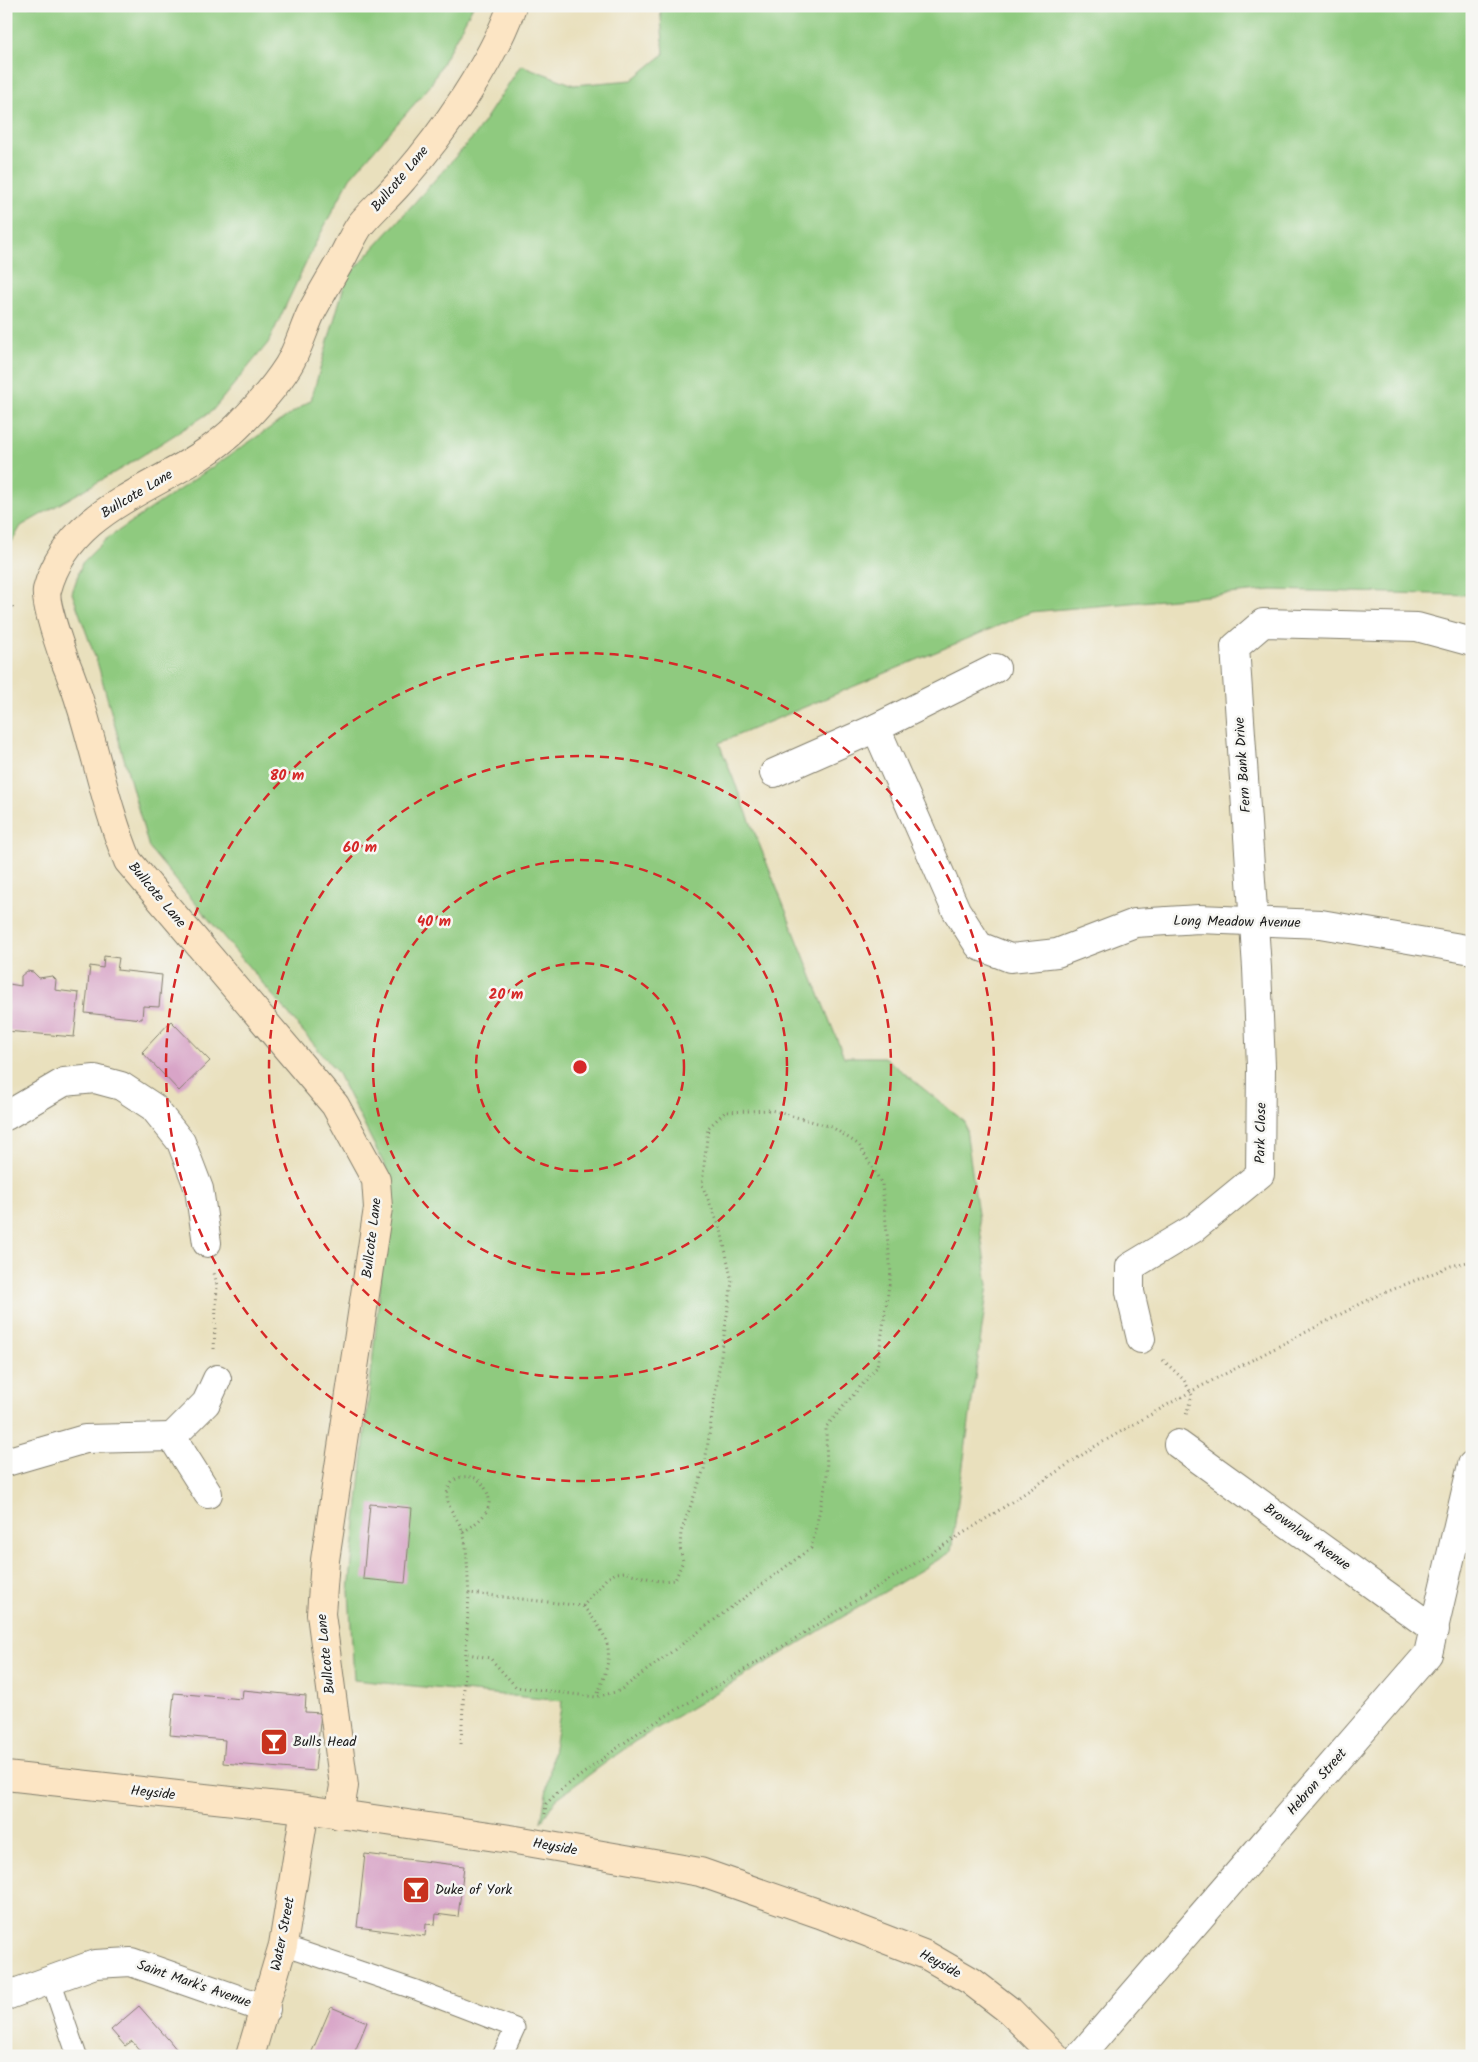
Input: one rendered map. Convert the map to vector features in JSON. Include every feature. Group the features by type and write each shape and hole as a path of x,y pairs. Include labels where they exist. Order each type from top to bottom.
{"street":[{"name":"Bullcote Lane","path":"339,1815 344,1786 320,1614 324,1560 378,1208 376,1180 335,1105 128,861 113,824 94,744 76,688 58,644 46,594 64,550 94,520 135,492 197,460 236,428 274,386 290,364 311,313 359,226 404,179 454,111 493,50 512,6"},
{"name":"Fern Bank Drive","path":"1254,920 1235,647 1263,624 1417,627 1472,642"},
{"path":"774,773 876,728 996,668"},
{"name":"Long Meadow Avenue","path":"876,728 956,910 979,946 1010,958 1057,953 1135,924 1198,919 1321,924 1472,950"},
{"name":"Park Close","path":"1141,1339 1130,1292 1130,1267 1193,1229 1260,1174 1261,1066 1254,920"},
{"path":"6,1116 64,1082 95,1079 121,1086 153,1107 182,1142 199,1190 207,1243"},
{"path":"6,1462 85,1439 172,1437 206,1403 217,1379"},
{"path":"172,1437 208,1494"},
{"name":"Brownlow Avenue","path":"1178,1444 1435,1630"},
{"name":"Hebron Street","path":"1080,2056 1428,1654 1472,1465"},
{"name":"Heyside","path":"6,1776 305,1809 542,1844 700,1872 926,1954 978,1987 1010,2011 1056,2056"},
{"name":"Water Street","path":"250,2056 266,2009 283,1946 305,1809"},
{"name":"Saint Mark's Avenue","path":"6,1996 95,1964 131,1962 266,2009"}],"lane":[{"path":"283,1946 416,1990 515,2028 502,2056"},
{"path":"51,1980 77,2056"}],"path":[{"path":"468,1654 490,1658 516,1687 596,1697 619,1691 811,1548 828,1479 826,1427 877,1367 891,1274 882,1184 858,1145 832,1127 771,1110 725,1112 708,1128 702,1185 721,1230 732,1282 704,1469 681,1532 680,1548 683,1561 675,1580 659,1581 624,1572 616,1573 606,1579 583,1606"},
{"path":"207,1243 218,1285 214,1350 217,1379"},
{"path":"542,1844 546,1804 557,1793 638,1732 764,1658 992,1515 1094,1447 1190,1392 1374,1297 1451,1266 1472,1261"},
{"path":"1141,1339 1184,1380 1192,1395 1178,1444"},
{"path":"461,1744 468,1654 470,1593 463,1532 448,1507 447,1491 452,1481 457,1478 463,1476 475,1477 484,1486 490,1497 489,1508 480,1520 463,1532"},
{"path":"470,1593 583,1606 601,1628 608,1648 609,1666 596,1697"}],"green space":[{"path":"6,6 473,6 430,86 350,178 314,246 268,343 212,411 124,467 21,526 6,552"},
{"path":"660,6 1472,6 1472,595 1272,590 1031,612 719,743 844,1057 884,1057 965,1122 988,1285 951,1552 634,1742 556,1799 541,1822 562,1701 354,1680 349,1591 382,1267 389,1174 337,1072 149,848 98,665 72,593 82,563 105,540 311,400 346,279 475,135 521,65 574,85 632,80 664,54"}],"building":[{"path":"104,956 119,958 117,970 162,975 159,1007 143,1006 142,1019 85,1013 90,966 103,968"},
{"path":"27,971 33,972 39,978 52,976 56,980 55,990 79,993 74,1037 6,1031 9,984 21,986 21,976"},
{"path":"171,1021 210,1061 179,1091 142,1052"},
{"path":"370,1504 412,1508 405,1583 363,1579"},
{"path":"243,1690 306,1696 305,1712 321,1713 315,1771 223,1763 225,1740 170,1735 174,1693 242,1699"},
{"path":"365,1854 464,1866 458,1917 436,1914 435,1925 426,1924 425,1936 357,1927"},
{"path":"139,2006 182,2056 144,2056 132,2041 125,2046 111,2030"},
{"path":"331,2007 367,2022 353,2056 310,2056"}],"place":[{"name":"Bulls Head","path":"274,1742"},
{"name":"Duke of York","path":"416,1890"}]}
